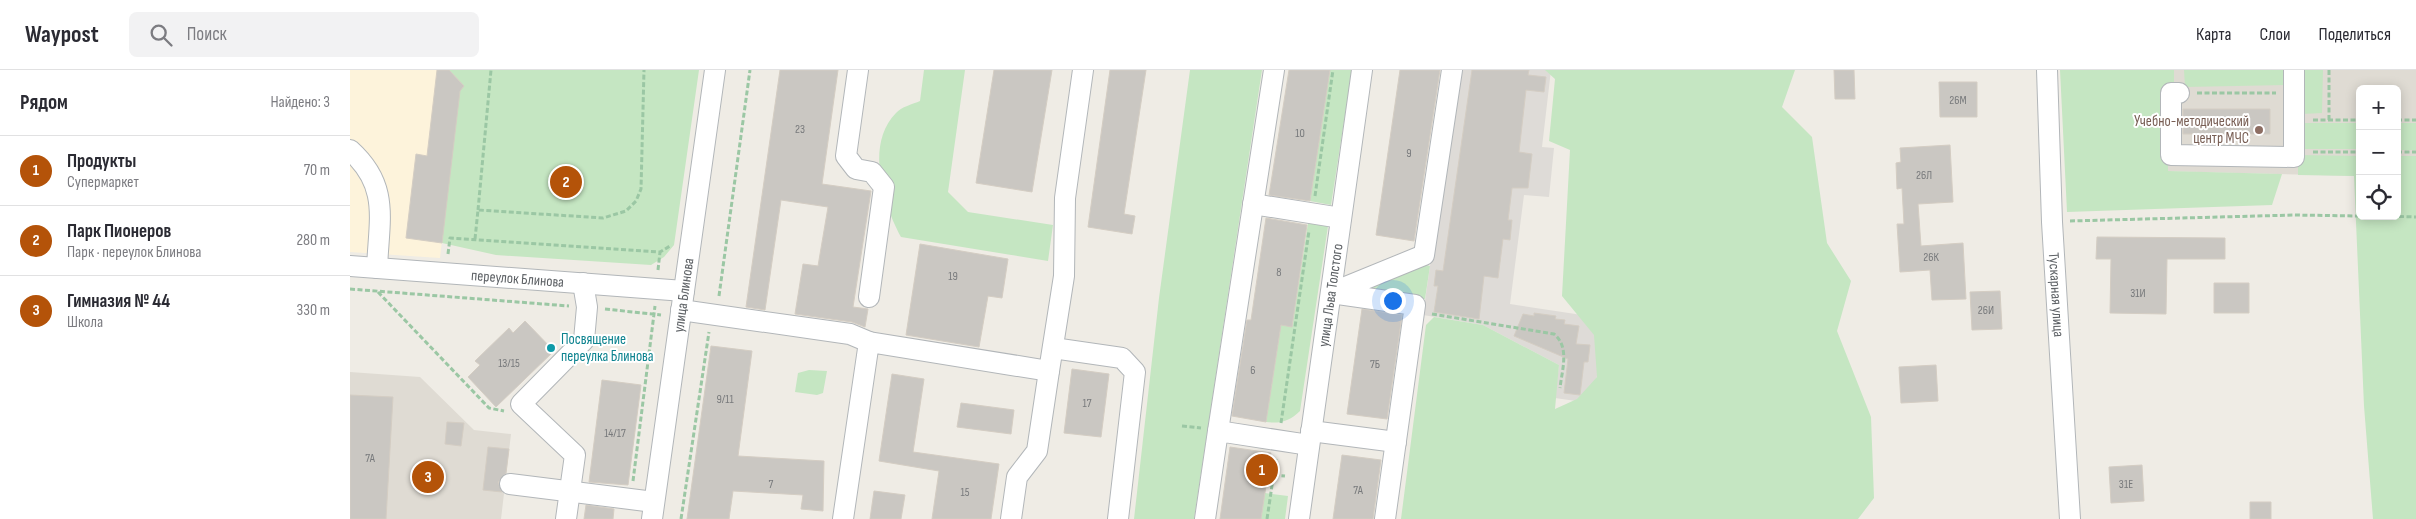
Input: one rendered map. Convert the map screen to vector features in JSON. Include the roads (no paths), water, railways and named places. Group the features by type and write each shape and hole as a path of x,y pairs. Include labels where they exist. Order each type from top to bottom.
{"street":[{"name":"улица Блинова","path":"653,511 715,70"},
{"path":"858,70 846,156 856,169 872,172 884,187 868,297"},
{"path":"1011,519 1017,477 1038,451 1064,276 1064,198 1083,70"},
{"path":"1205,519 1274,70"},
{"name":"улица Льва Толстого","path":"1299,519 1362,70"},
{"path":"1331,294 1424,256 1452,70"},
{"name":"Тускарная улица","path":"2047,70 2052,222 2070,519"},
{"path":"2179,93 2171,93 2171,155 2294,157 2294,70"},
{"path":"350,150 366,164 376,183 379,204 377,268"},
{"path":"1253,204 1341,218"},
{"name":"переулок Блинова","path":"350,266 657,289 681,306 714,314 850,334 869,342 1049,370"},
{"path":"566,519 575,455 522,404 584,340 587,307 582,283"},
{"path":"1331,294 1415,305 1386,519"},
{"path":"843,519 869,342"},
{"path":"1053,348 1122,358 1135,372 1118,519"},
{"path":"1218,431 1278,440 1310,438 1396,442"},
{"path":"510,484 630,499 653,511"}],"place":[{"name":"Учебно-методический центр МЧС","path":"2259,130"},
{"name":"Парк Пионеров","path":"566,182"},
{"name":"Посвящение переулка Блинова","path":"551,348"},
{"name":"Продукты","path":"1262,470"},
{"name":"Гимназия № 44","path":"428,477"}]}
